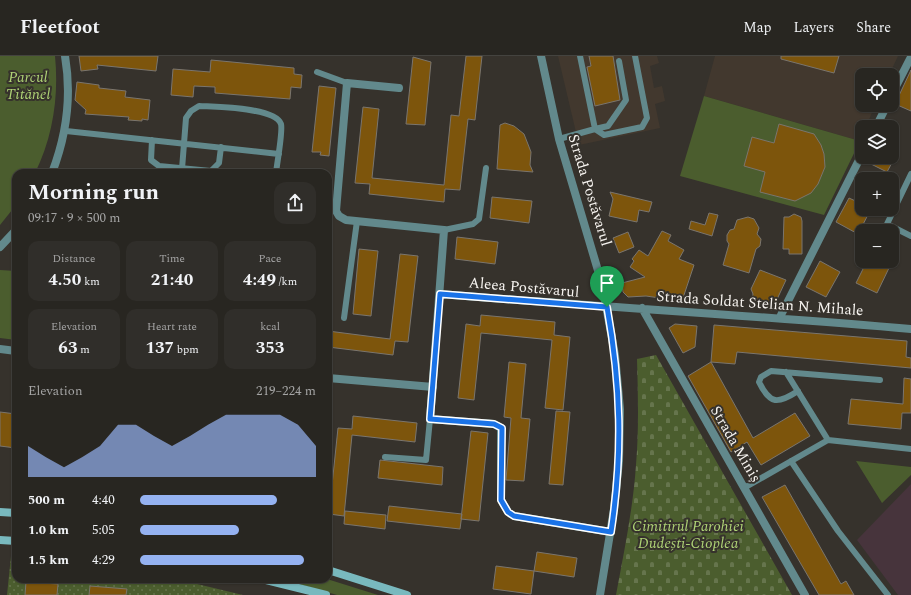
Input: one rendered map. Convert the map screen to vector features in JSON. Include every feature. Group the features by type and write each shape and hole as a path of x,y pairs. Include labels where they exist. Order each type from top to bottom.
{"main road":[{"path":"0,512 12,513"},
{"path":"0,540 12,541"},
{"path":"332,571 407,595"},
{"path":"278,583 326,595"}],"street":[{"path":"53,169 66,131 68,98 65,56"},
{"name":"Strada Postăvarul","path":"541,56 559,139 597,264 607,307 615,355 620,409 618,477 611,532 600,595"},
{"path":"899,80 911,57"},
{"path":"399,88 347,84 336,211 340,216 357,221 444,230 430,419 494,424 502,428 501,500 508,512 514,516 611,532"},
{"path":"780,318 857,164"},
{"path":"0,246 12,234"},
{"name":"Aleea Postăvarul","path":"440,294 607,307"},
{"name":"Strada Soldat Stelian N. Mihale","path":"607,307 642,308 911,329"},
{"name":"Strada Miniș","path":"642,308 805,595"},
{"path":"0,349 12,350"},
{"path":"332,378 433,387"}],"lane":[{"path":"580,56 595,129 604,136 642,127 647,118 635,56"},
{"path":"559,139 608,126 626,100 619,61"},
{"path":"317,72 347,84"},
{"path":"152,140 151,160 159,166 182,169 186,118 191,111 199,106 266,112 277,117 281,125 277,169"},
{"path":"66,131 279,154"},
{"path":"213,169 219,163 221,148"},
{"path":"444,230 473,224 479,219 486,168"},
{"path":"911,174 887,224 911,236"},
{"path":"344,318 357,221"},
{"path":"798,391 784,400 777,401 769,398 759,382 761,377 771,371 880,380"},
{"path":"786,372 828,440"},
{"path":"385,456 426,460 430,419"},
{"path":"744,488 828,440 911,449"},
{"path":"791,461 838,531 888,595"}],"shaded area":[{"path":"558,56 657,56 659,63 650,66 654,88 662,86 665,101 655,104 660,128 579,145"},
{"path":"715,56 898,56 892,68 855,68 855,112 872,112 869,120 855,120 855,140 704,96"},
{"path":"911,484 911,595 898,595 857,540"}],"green space":[{"name":"Parcul Titănel","path":"0,56 55,56 55,101 46,145 37,169 12,169 12,210 0,225"},
{"path":"704,96 855,140 855,151 824,215 680,176"},
{"path":"0,270 12,271 12,340 0,338"},
{"name":"Cimitirul Parohiei Dudești-Cioplea","path":"656,355 792,595 616,595 635,481 638,425 637,359"},
{"path":"856,461 911,467 911,475 882,503"},
{"path":"11,556 12,583 193,583 243,595 7,595"},
{"path":"332,581 378,595 337,595 295,583 332,583"}],"building":[{"path":"79,56 158,56 156,71 97,65 98,69 81,71"},
{"path":"466,56 482,56 475,120 468,119 460,190 445,189 444,202 369,194 370,184 355,183 363,107 379,109 372,178 444,185 451,115 459,116"},
{"path":"589,56 613,56 620,100 595,106 587,67 591,66"},
{"path":"781,56 839,56 834,73 781,59"},
{"path":"413,57 431,62 425,125 406,124"},
{"path":"211,60 294,68 294,74 302,75 301,88 291,87 290,99 215,93 215,87 194,86 193,97 171,95 173,69 210,72"},
{"path":"911,70 911,111 899,106 899,96"},
{"path":"77,82 99,85 99,88 126,91 125,97 150,100 148,120 128,120 129,117 85,114 86,110 75,100"},
{"path":"319,86 336,88 329,156 320,155 321,152 312,152"},
{"path":"505,123 514,126 524,134 531,152 530,165 533,172 497,169 500,125"},
{"path":"779,124 814,134 821,145 824,154 825,167 818,184 811,193 795,201 760,192 765,172 744,166 752,137 774,143"},
{"path":"871,164 891,164 887,172"},
{"path":"610,192 652,202 649,212 639,210 637,222 609,216 613,199"},
{"path":"492,197 532,201 529,223 490,218"},
{"path":"849,198 855,201 855,216 867,216 863,224 855,224 855,232 836,222"},
{"path":"709,213 718,215 712,236 689,229 691,221 705,225"},
{"path":"794,214 801,217 802,221 802,254 789,254 789,249 783,249 784,217 789,217"},
{"path":"748,217 754,219 759,228 757,234 761,239 760,246 756,249 749,273 723,265 729,244 727,241 727,235 730,230 734,229 737,220"},
{"path":"662,231 671,235 668,241 684,250 679,259 694,265 683,298 661,294 660,298 646,296 628,297 623,292 622,283 645,277 630,267 634,261 632,259 639,250 648,256"},
{"path":"628,232 634,247 619,253 613,238"},
{"path":"457,237 498,242 495,264 455,259"},
{"path":"359,249 378,251 371,316 353,314"},
{"path":"400,254 418,256 408,342 395,341 393,355 332,347 332,332 390,339"},
{"path":"820,261 840,272 826,297 806,287"},
{"path":"864,268 889,268 877,293 856,283"},
{"path":"760,270 786,280 772,310 751,305 753,294 751,289"},
{"path":"481,315 555,322 554,335 570,337 563,410 545,408 552,340 481,333 474,400 458,398 466,324 480,326"},
{"path":"675,324 697,326 695,347 683,353 669,328"},
{"path":"714,325 907,341 906,357 911,358 911,368 737,352 735,364 711,362"},
{"path":"509,362 526,364 521,418 530,419 524,481 506,480 511,418 504,417"},
{"path":"711,362 753,438 795,413 810,436 761,465 747,442 731,452 688,376"},
{"path":"904,378 911,379 911,413 902,413 901,429 848,424 851,399 903,404"},
{"path":"556,411 570,412 563,485 549,484"},
{"path":"0,412 12,414 12,448 0,446"},
{"path":"353,416 417,423 415,442 352,435 344,516 332,514 332,485 338,428 352,429"},
{"path":"471,431 488,433 479,521 461,519"},
{"path":"380,460 443,467 442,485 378,478"},
{"path":"785,485 841,584 846,581 854,595 819,595 762,497"},
{"path":"389,506 462,514 460,529 387,521"},
{"path":"345,511 386,515 385,529 344,524"},
{"path":"537,552 577,558 574,577 534,571"},
{"path":"496,566 534,571 531,594 493,589"},
{"path":"26,583 58,584 57,595 25,595"},
{"path":"90,586 127,589 126,595 89,595"}],"route":[{"path":"440,294 607,307 615,355 620,409 619,461 611,532 514,516 508,512 501,500 500,483 502,428 499,425 494,424 430,419 440,294"}]}
